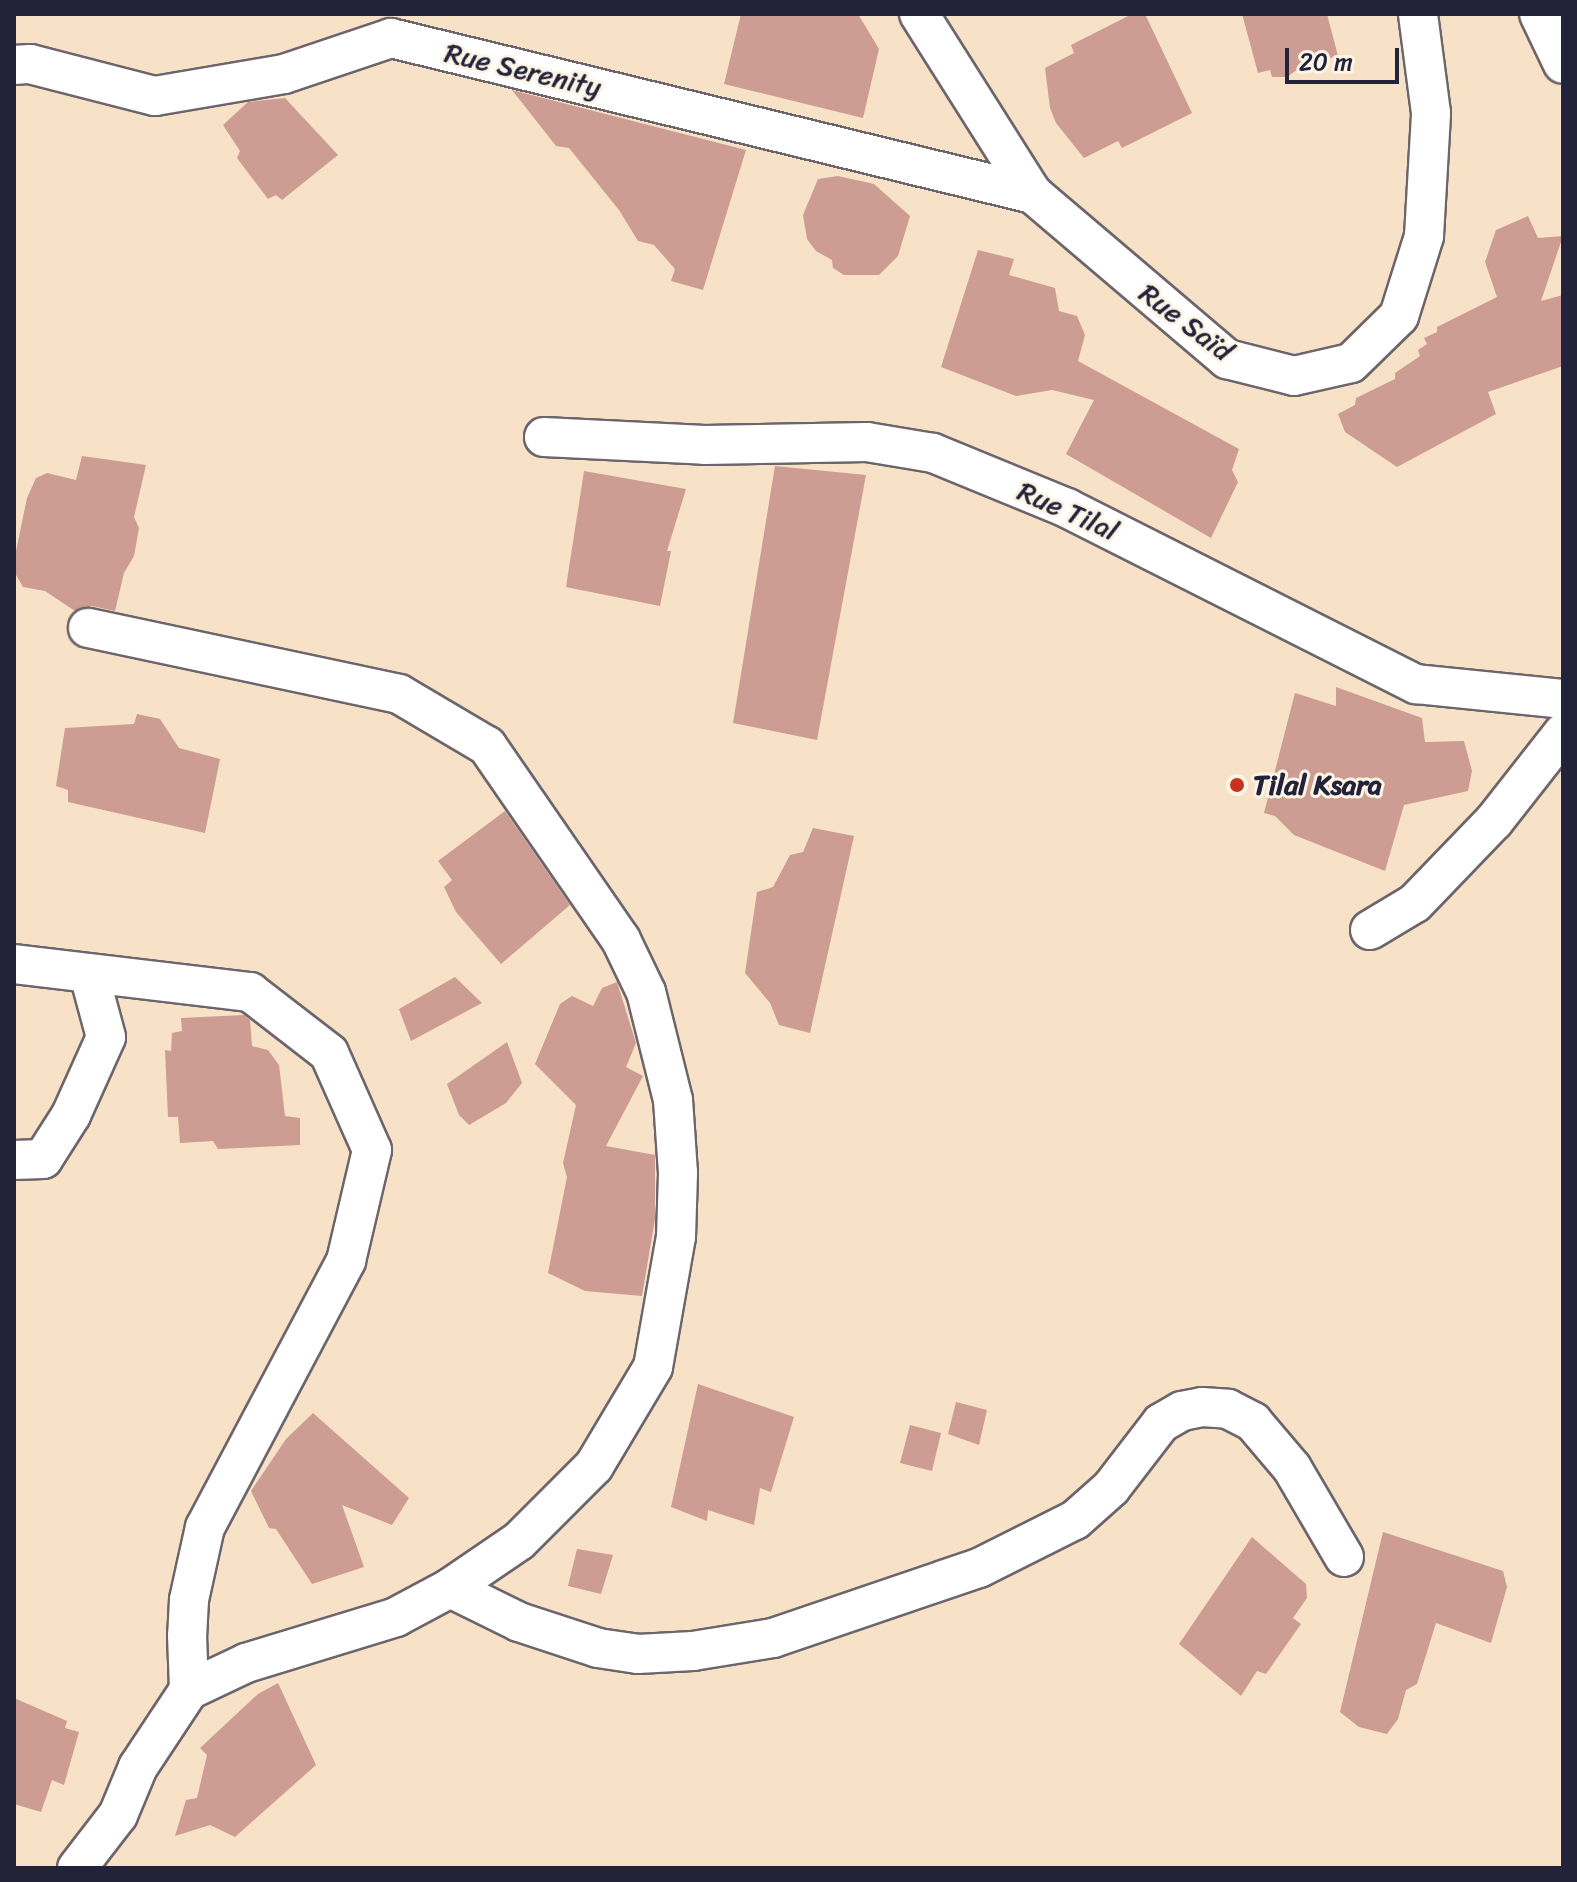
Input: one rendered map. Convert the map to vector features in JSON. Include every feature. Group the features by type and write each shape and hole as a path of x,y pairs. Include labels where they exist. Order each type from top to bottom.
{"street":[{"name":"Rue Saïd","path":"919,14 1033,194 1227,359 1294,376 1351,363 1399,316 1424,236 1431,113 1418,14"},
{"path":"1539,14 1563,64"},
{"name":"Rue Serenity","path":"14,65 30,64 155,96 284,74 390,26 1033,194"},
{"name":"Rue Tilal","path":"544,437 705,445 867,442 933,453 1067,508 1416,684 1563,699"},
{"path":"77,1868 118,1815 138,1767 189,1690 246,1663 396,1617 450,1588 519,1541 594,1466 653,1367 676,1237 678,1173 673,1100 646,992 621,940 570,860 487,746 399,694 88,628"},
{"path":"1370,930 1415,903 1494,821 1563,733"},
{"path":"14,964 250,992 329,1053 372,1150 346,1261 205,1527 189,1600 189,1690"},
{"path":"14,1160 43,1159 71,1115 106,1037 89,974"},
{"path":"450,1588 519,1622 598,1648 638,1654 693,1651 773,1638 979,1568 1075,1520 1111,1488 1161,1423 1182,1411 1202,1407 1228,1409 1253,1422 1292,1468 1344,1557"}],"building":[{"path":"741,14 858,14 879,49 863,118 724,84"},
{"path":"1132,14 1145,14 1192,113 1122,148 1118,141 1084,158 1056,123 1050,108 1045,68 1074,53 1071,45"},
{"path":"1242,14 1327,14 1338,56 1305,64 1287,77 1272,77 1270,70 1258,73"},
{"path":"512,90 746,150 703,290 671,281 675,269 654,245 638,241 619,210 569,148 556,146"},
{"path":"285,98 338,155 282,200 276,195 268,199 237,158 240,151 223,125 248,102"},
{"path":"838,176 874,184 910,216 898,256 879,275 844,275 833,268 832,260 816,251 807,239 803,215 818,179"},
{"path":"1528,216 1538,238 1563,236 1541,301 1563,295 1563,366 1488,392 1496,414 1397,467 1345,432 1338,414 1355,405 1356,398 1395,379 1395,373 1420,356 1418,350 1427,344 1424,338 1437,332 1437,327 1497,297 1485,262 1496,230"},
{"path":"978,250 1014,259 1009,275 1055,288 1059,311 1077,316 1085,335 1078,361 1239,449 1232,470 1238,482 1211,538 1066,454 1094,400 1052,390 1016,396 941,367"},
{"path":"82,456 146,465 134,517 139,528 134,556 124,573 115,611 92,606 75,611 45,591 23,587 16,575 15,556 27,498 36,478 47,473 76,480"},
{"path":"775,466 866,475 817,740 733,723"},
{"path":"584,471 686,489 667,551 671,551 660,606 566,587"},
{"path":"1336,687 1422,718 1425,742 1464,741 1472,771 1468,791 1404,805 1385,871 1294,835 1275,816 1264,813 1295,693 1336,706"},
{"path":"137,714 160,719 179,748 220,759 205,833 68,802 68,790 56,786 65,728 134,724"},
{"path":"505,811 570,905 501,964 456,912 444,887 452,880 438,861"},
{"path":"813,828 854,836 810,1033 779,1025 770,1003 745,973 757,892 773,887 790,855 803,852"},
{"path":"455,977 482,1003 411,1041 399,1009"},
{"path":"617,982 636,1043 626,1067 643,1076 606,1146 655,1155 655,1219 642,1296 585,1291 548,1273 567,1177 563,1163 576,1105 535,1064 560,1004 572,996 593,1006 602,988"},
{"path":"244,1015 250,1020 252,1046 268,1050 279,1065 285,1116 300,1118 300,1145 218,1149 213,1141 180,1143 178,1117 168,1117 165,1050 171,1051 172,1033 182,1031 181,1018"},
{"path":"507,1042 522,1083 506,1103 469,1125 459,1115 447,1084"},
{"path":"698,1384 794,1417 771,1492 760,1488 754,1525 708,1510 707,1521 671,1507"},
{"path":"956,1402 987,1410 979,1445 948,1434"},
{"path":"313,1413 409,1498 392,1525 342,1505 364,1567 312,1584 276,1529 269,1528 251,1491 286,1439"},
{"path":"910,1425 941,1433 932,1471 900,1463"},
{"path":"1383,1532 1503,1571 1507,1587 1491,1643 1436,1623 1417,1684 1406,1690 1398,1719 1387,1734 1359,1727 1340,1712"},
{"path":"1252,1537 1306,1584 1307,1598 1293,1618 1301,1624 1266,1674 1257,1671 1241,1696 1179,1644"},
{"path":"577,1549 613,1555 601,1594 568,1586"},
{"path":"278,1683 316,1765 235,1837 210,1825 175,1836 186,1800 197,1798 207,1755 200,1748 258,1694"},
{"path":"14,1698 67,1721 65,1728 79,1732 64,1785 52,1780 41,1812 14,1804"}],"place":[{"name":"Tilal Ksara","path":"1237,785"}]}
